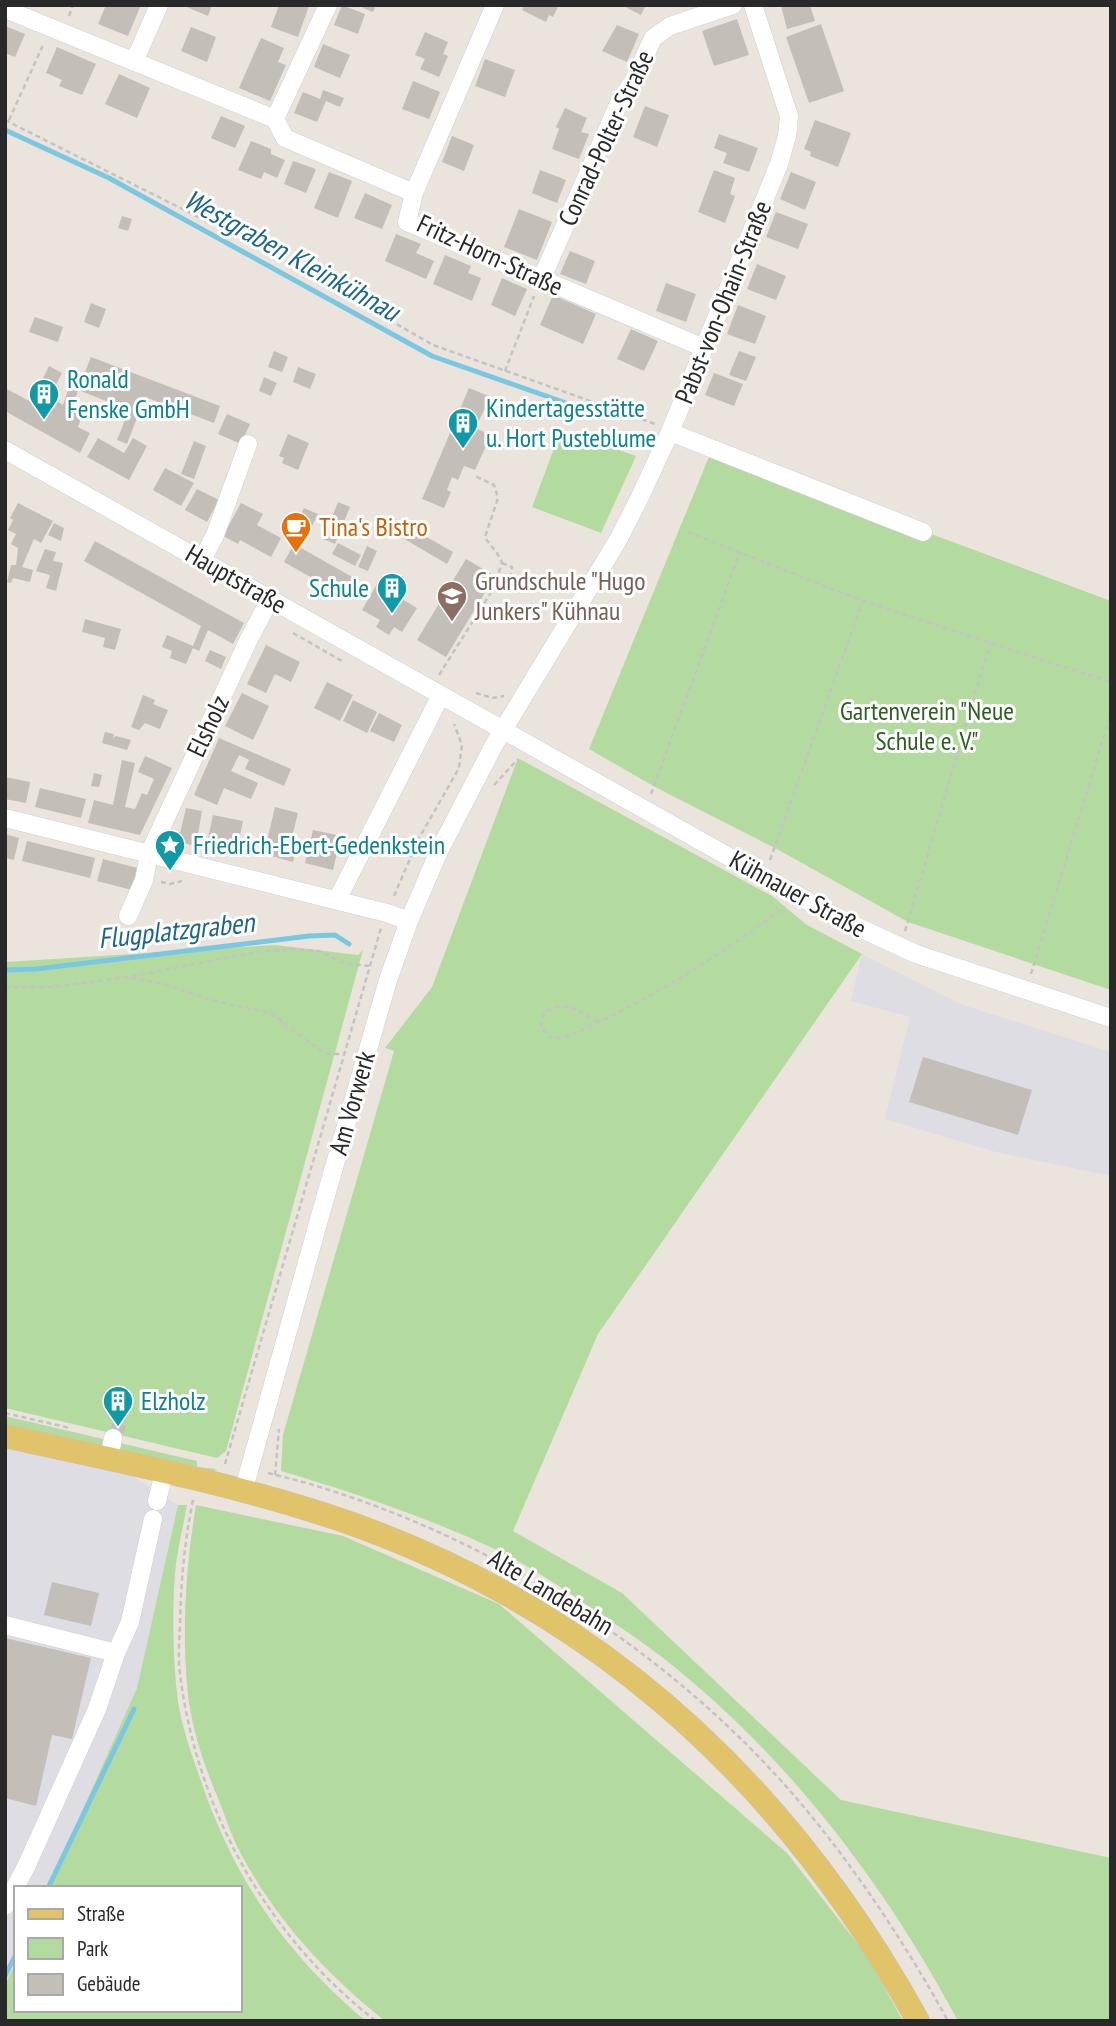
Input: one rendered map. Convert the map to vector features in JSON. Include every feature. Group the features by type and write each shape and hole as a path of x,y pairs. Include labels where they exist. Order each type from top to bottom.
{"main road":[{"name":"Alte Landebahn","path":"5,1436 111,1449 164,1473 341,1520 439,1560 529,1607 630,1676 698,1732 775,1811 825,1873 855,1916 918,2021"}],"street":[{"path":"134,62 159,5"},
{"path":"275,119 328,5"},
{"path":"414,193 495,5"},
{"name":"Conrad-Polter-Straße","path":"541,280 620,101 634,80 653,38 670,26 733,5"},
{"name":"Pabst-von-Ohain-Straße","path":"502,730 618,540 662,428 704,348 779,163 787,136 789,116 753,5"},
{"name":"Fritz-Horn-Straße","path":"5,9 275,119 285,138 414,193 407,222 704,348"},
{"path":"662,428 923,532"},
{"path":"202,560 215,535 248,444"},
{"name":"Hauptstraße","path":"5,450 502,730"},
{"name":"Elsholz","path":"128,916 144,880 149,854 248,640 270,599"},
{"path":"337,900 440,695"},
{"name":"Kühnauer Straße","path":"502,730 799,897 898,947 1026,992 1111,1018"},
{"name":"Am Vorwerk","path":"243,1492 397,950 439,851 502,730"},
{"path":"5,818 387,912 408,921"},
{"path":"16,1886 97,1709 116,1653 131,1622 164,1473"},
{"path":"5,1625 116,1653"},
{"path":"5,1906 14,1889"}],"path":[{"path":"51,28 7,121 294,265 433,345 662,428"},
{"path":"505,371 541,280"},
{"path":"439,675 492,591 502,563 498,552 485,537 498,498 494,485 475,476"},
{"path":"688,532 863,601 1111,681"},
{"path":"643,810 654,787 740,552"},
{"path":"502,563 512,566 511,575"},
{"path":"764,876 863,601"},
{"path":"898,947 908,922 990,643"},
{"path":"466,690 492,698 508,695"},
{"path":"1026,992 1111,713"},
{"path":"491,789 530,746"},
{"path":"598,1022 571,1006 557,1005 544,1013 541,1027 551,1038 563,1038 598,1022 622,1010 728,949 799,897"},
{"path":"5,987 52,987 128,977 251,953 290,949 319,951 346,964 369,966"},
{"path":"128,977 271,1013 317,1048 330,1054 343,1053 365,1060"},
{"path":"5,1413 73,1429"},
{"path":"275,1475 280,1428"},
{"path":"214,1462 275,1475 405,1518 488,1557 563,1600 657,1665 734,1733 803,1806 874,1901 948,2021"},
{"path":"198,1481 183,1549 179,1636 179,1671 195,1756 236,1856 263,1900 285,1931 332,1983 376,2021"}],"shaded area":[{"path":"862,954 960,1004 1111,1052 1111,1176 996,1152 885,1119 910,1017 851,1001"},
{"path":"5,1447 131,1475 178,1505 137,1688 49,1886 14,1886 14,1966 5,1985"}],"green space":[{"path":"561,430 636,456 601,533 532,507"},
{"name":"Gartenverein \"Neue Schule e. V.\"","path":"711,452 1111,601 1111,990 908,922 589,749"},
{"path":"518,758 772,896 807,925 862,954 598,1334 513,1531 622,1593 841,1800 1111,1858 1111,2021 958,2021 898,1920 829,1824 751,1736 663,1658 565,1590 499,1551 392,1507 281,1471 283,1435 394,1051 385,1048 432,987"},
{"path":"275,945 358,955 363,950 226,1451 217,1458 5,1408 5,962"},
{"path":"5,1416 197,1461 197,1467 217,1469 213,1472 5,1427"},
{"path":"178,1505 187,1505 175,1573 173,1620 178,1701 190,1750 228,1848 265,1912 311,1969 366,2021 5,2021 5,1985 14,1966 14,2012 242,2012 242,1886 49,1886 137,1688"},
{"path":"196,1505 343,1536 499,1604 787,1853 867,1956 903,2021 385,2021 322,1965 269,1900 237,1846 209,1775 191,1715 187,1685 186,1595"}],"building":[{"path":"106,5 141,5 128,36 98,24"},
{"path":"182,5 212,5 208,16"},
{"path":"279,5 309,6 298,37 271,27"},
{"path":"342,5 365,14 358,34 334,25"},
{"path":"364,5 376,5 373,12 363,8"},
{"path":"524,5 559,5 553,17 549,15 546,22 522,10"},
{"path":"621,5 646,5 641,15"},
{"path":"781,5 810,5 815,21 787,29"},
{"path":"737,19 749,55 714,66 702,31"},
{"path":"821,24 844,91 809,103 786,37"},
{"path":"617,25 639,34 627,62 602,51"},
{"path":"5,26 25,34 15,57 5,53"},
{"path":"191,27 216,37 207,62 181,51"},
{"path":"425,32 448,42 443,54 448,56 439,77 420,69 425,59 415,55"},
{"path":"261,38 284,48 278,62 286,65 270,101 239,88"},
{"path":"323,44 350,55 340,78 314,67"},
{"path":"57,47 96,64 82,95 59,86 62,80 46,73"},
{"path":"485,59 515,70 505,97 475,86"},
{"path":"119,74 150,88 137,118 105,104"},
{"path":"413,81 440,92 429,119 402,109"},
{"path":"323,90 344,98 340,107 326,101 317,122 294,113 303,92 320,99"},
{"path":"645,106 669,115 657,147 633,137"},
{"path":"565,108 587,118 581,132 589,134 579,159 552,149 559,129 556,127"},
{"path":"221,116 245,126 235,148 211,138"},
{"path":"815,120 851,133 838,167 810,156 811,152 804,149"},
{"path":"719,134 758,148 749,172 723,163 727,153 714,148"},
{"path":"452,136 474,145 464,171 442,162"},
{"path":"251,141 271,149 271,154 285,160 277,178 264,172 261,179 238,170"},
{"path":"293,161 316,169 306,193 284,184"},
{"path":"540,170 566,180 557,203 532,193"},
{"path":"714,170 735,178 730,194 735,196 725,223 698,212"},
{"path":"329,172 352,181 338,218 314,208"},
{"path":"791,172 816,182 805,210 780,199"},
{"path":"365,193 392,205 382,229 354,218"},
{"path":"519,209 552,222 537,260 504,247"},
{"path":"776,212 808,224 798,249 766,237"},
{"path":"122,216 132,219 128,231 118,228"},
{"path":"396,234 421,244 416,253 434,261 426,279 385,261"},
{"path":"570,251 595,261 586,284 560,274"},
{"path":"445,255 471,266 468,273 481,278 472,301 433,284"},
{"path":"757,264 786,276 776,300 747,289"},
{"path":"502,278 527,289 515,316 491,305"},
{"path":"666,283 696,294 686,322 656,311"},
{"path":"553,295 596,314 583,344 540,325"},
{"path":"91,303 106,309 99,328 84,322"},
{"path":"738,305 766,316 755,344 727,334"},
{"path":"35,317 63,327 58,342 29,332"},
{"path":"631,329 658,341 644,371 617,359"},
{"path":"274,351 288,357 282,372 268,367"},
{"path":"739,351 756,357 746,381 729,375"},
{"path":"91,357 220,406 214,423 145,397 127,444 117,440 129,410 78,390"},
{"path":"49,366 62,373 44,408 50,412 57,401 63,405 69,387 78,390 73,406 84,409 78,427 90,433 80,453 5,411 7,389 31,402"},
{"path":"298,367 316,374 310,389 293,382"},
{"path":"714,373 743,384 734,406 705,395"},
{"path":"264,377 277,383 271,396 259,391"},
{"name":"Kindertagesstätte u. Hort Pusteblume","path":"469,388 491,397 475,428 491,435 475,470 464,466 458,480 452,477 447,490 451,492 444,508 422,499"},
{"path":"227,414 250,424 241,444 218,434"},
{"path":"288,434 309,443 298,470 282,463 284,458 279,456"},
{"path":"98,438 124,453 133,438 147,446 129,480 87,457"},
{"path":"194,441 206,446 194,479 181,474"},
{"path":"165,468 194,483 181,506 153,490"},
{"path":"197,489 219,500 207,522 185,510"},
{"path":"338,502 350,507 335,544 323,539"},
{"path":"18,503 53,521 41,543 34,539 22,567 33,570 30,582 13,578 11,583 7,582 11,565 16,565 18,548 11,544 16,534 8,530 13,520 10,518"},
{"path":"241,503 263,514 257,525 281,538 271,557 240,540 238,544 223,536"},
{"path":"304,508 318,514 311,528 297,521"},
{"path":"395,519 453,552 447,564 389,530"},
{"path":"54,523 64,528 61,541 48,535"},
{"path":"95,541 244,623 233,644 208,630 199,651 193,648 186,664 170,658 172,651 162,647 167,635 193,646 201,626 84,561"},
{"path":"338,543 361,555 355,566 332,554"},
{"path":"294,544 354,578 344,596 284,562"},
{"path":"367,546 377,551 368,571 358,567"},
{"path":"45,549 56,552 53,561 63,563 56,591 46,588 50,575 36,571"},
{"path":"466,559 495,576 446,657 417,640"},
{"name":"Schule","path":"377,584 417,608 402,632 394,627 389,635 376,627 380,620 362,610"},
{"path":"85,619 121,629 115,650 103,647 105,638 82,632"},
{"path":"266,645 300,662 291,682 275,674 266,693 247,684"},
{"path":"210,650 226,657 221,669 205,661"},
{"path":"327,682 353,695 340,721 314,708"},
{"path":"242,693 269,706 253,740 225,726"},
{"path":"143,695 155,700 153,704 168,710 160,729 145,723 139,730 131,727"},
{"path":"353,700 377,712 367,733 343,721"},
{"path":"379,713 402,725 394,742 370,731"},
{"path":"105,732 114,734 113,738 116,736 131,740 127,750 102,743"},
{"path":"219,738 291,769 284,786 245,769 249,760 239,755 231,771 258,783 251,799 224,788 217,805 194,795"},
{"path":"145,756 172,768 140,835 88,823 94,800 113,805 122,760 135,763 125,807 135,809 142,793 147,795 154,779 138,772"},
{"path":"94,773 102,775 99,787 91,786"},
{"path":"5,777 30,782 26,803 5,799"},
{"path":"40,788 86,799 81,818 35,807"},
{"path":"275,807 298,813 292,837 298,839 293,862 264,854"},
{"path":"186,808 202,811 196,846 178,842"},
{"path":"213,815 243,821 236,854 206,848"},
{"path":"313,830 341,836 333,870 305,863"},
{"path":"5,834 19,838 14,860 5,858"},
{"path":"27,841 95,858 90,878 22,861"},
{"path":"103,859 141,869 136,891 97,881"},
{"path":"923,1057 1032,1090 1018,1135 909,1102"},
{"name":"Elzholz","path":"112,1423 126,1426 124,1433 111,1430"},
{"path":"52,1582 99,1593 91,1626 44,1615"},
{"path":"5,1638 91,1658 72,1739 52,1735 36,1806 5,1798"}],"waterway":[{"name":"Westgraben Kleinkühnau","path":"5,130 109,178 432,356 566,403"},
{"name":"Flugplatzgraben","path":"5,970 36,969 309,936 335,935 349,944"},
{"path":"49,1886 134,1709"},
{"path":"5,1976 14,1958"}],"place":[{"name":"Ronald Fenske GmbH","path":"44,421"},
{"name":"Kindertagesstätte u. Hort Pusteblume","path":"463,450"},
{"name":"Tina's Bistro","path":"296,554"},
{"name":"Schule","path":"392,615"},
{"name":"Grundschule \"Hugo Junkers\" Kühnau","path":"452,623"},
{"name":"Friedrich-Ebert-Gedenkstein","path":"170,872"},
{"name":"Elzholz","path":"118,1428"}]}
